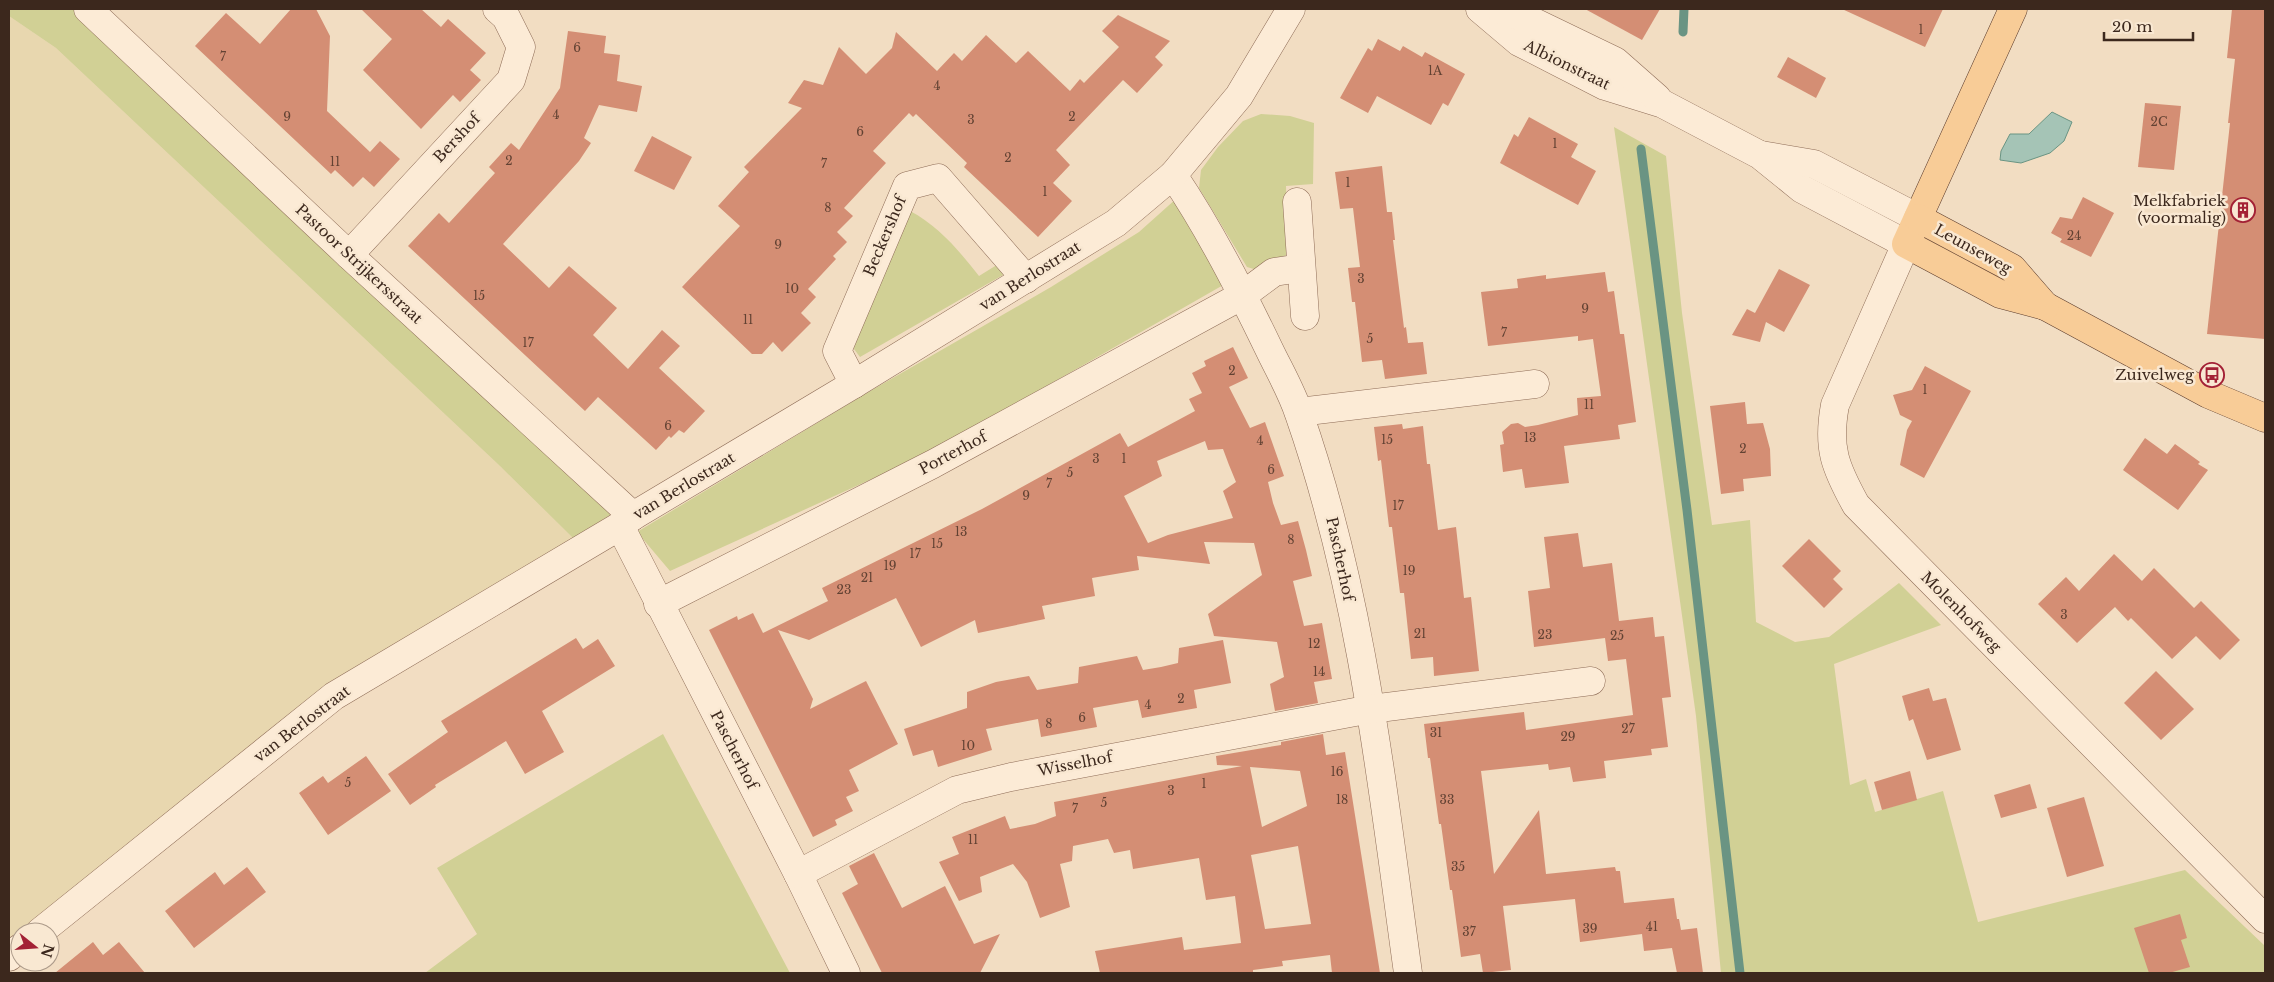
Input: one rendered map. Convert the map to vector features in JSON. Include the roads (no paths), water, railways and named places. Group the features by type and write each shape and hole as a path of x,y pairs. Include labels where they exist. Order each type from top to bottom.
{"main road":[{"path":"1906,244 2013,9"},
{"name":"Leunseweg","path":"1918,218 2012,268 2045,306"},
{"name":"Leunseweg","path":"1906,244 2000,294 2045,306 2208,394 2265,418"}],"street":[{"name":"Pastoor Strijkersstraat","path":"88,9 626,521"},
{"name":"Bershof","path":"349,256 511,80 521,47 506,17 498,9"},
{"name":"van Berlostraat","path":"52,922 334,696 854,384 1116,223 1173,175 1239,96 1290,9"},
{"name":"Albionstraat","path":"1480,9 1520,42 1605,86 1664,104 1760,155 1802,189 1906,244"},
{"name":"Albionstraat","path":"1500,9 1530,20 1615,61 1664,104"},
{"name":"Albionstraat","path":"1760,155 1814,164 1918,218"},
{"name":"Pascherhof","path":"1173,175 1199,214 1244,295 1299,412 1333,521 1371,709 1408,973"},
{"name":"Beckershof","path":"854,384 837,351 907,186 938,178 1026,279"},
{"path":"1296,202 1305,316"},
{"name":"Molenhofweg","path":"1906,244 1835,405 1830,430 1833,455 1842,481 1856,505 2265,918"},
{"path":"1244,295 1274,272 1301,268"},
{"name":"Porterhof","path":"658,604 933,464 1244,295"},
{"path":"1299,412 1535,384"},
{"name":"Pascherhof","path":"626,521 658,604 798,874 846,973"},
{"path":"1371,709 1591,682"},
{"name":"Wisselhof","path":"798,874 956,790 1011,776 1371,709"}],"waterway":[{"path":"1683,32 1684,9"},
{"path":"1641,149 1687,510 1740,973"}],"place":[{"name":"Melkfabriek (voormalig)","path":"2243,210"},
{"name":"Zuivelweg","path":"2212,375"}]}
